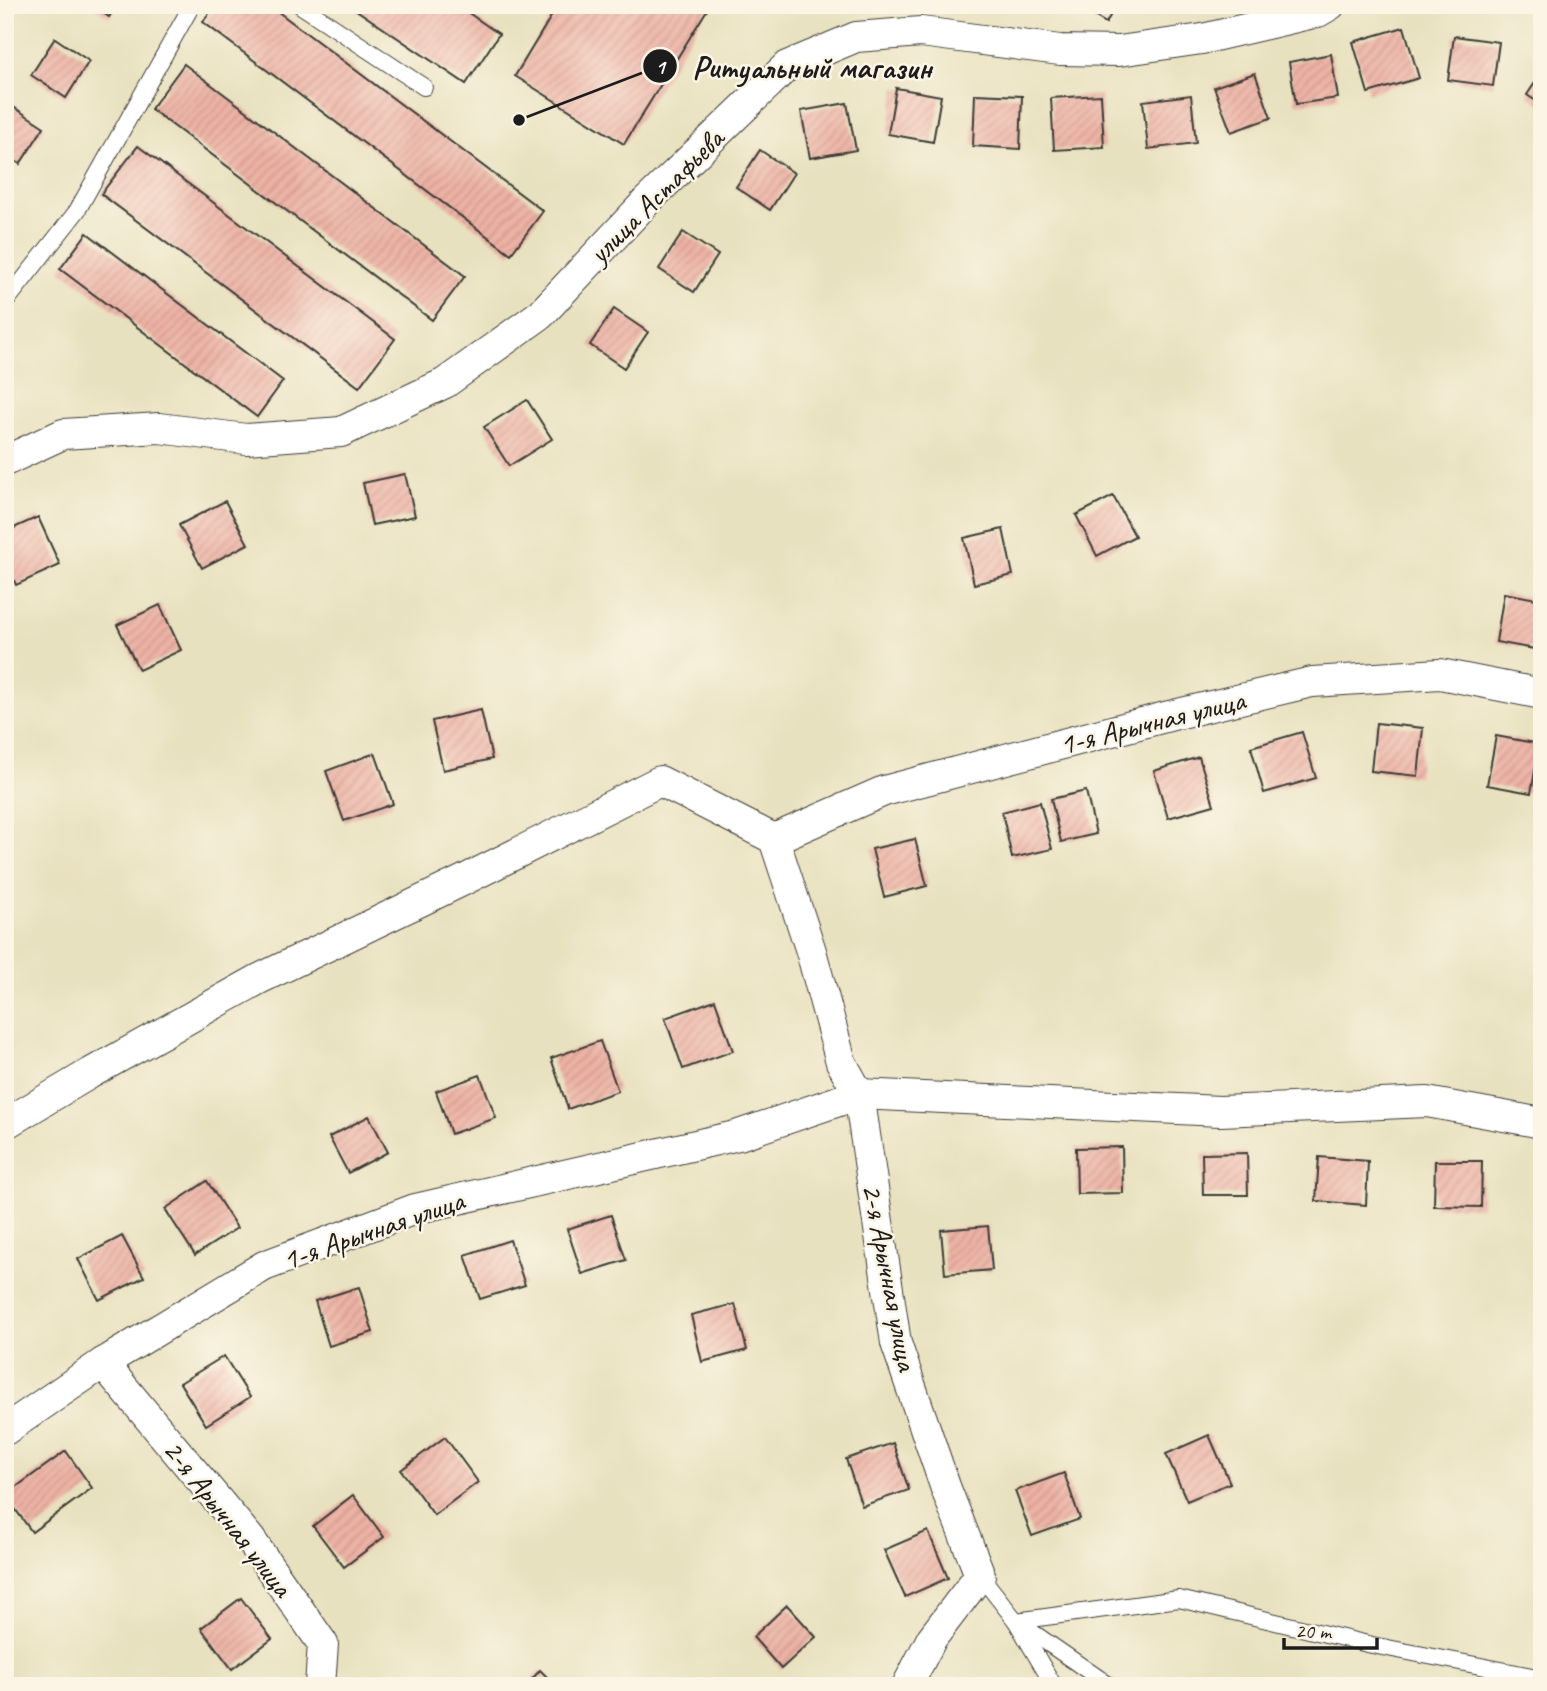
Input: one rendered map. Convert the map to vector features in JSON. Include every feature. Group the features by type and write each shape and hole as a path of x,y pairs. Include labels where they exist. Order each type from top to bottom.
{"street":[{"name":"улица Астафьева","path":"5,461 63,434 159,428 246,439 341,432 444,383 541,314 647,201 787,66 856,37 921,32 1060,50 1119,51 1202,39 1318,12 1330,5"},
{"name":"1-я Арычная улица","path":"774,839 884,791 1169,716 1312,682 1440,674 1542,694"},
{"path":"5,1124 259,979 660,781 774,839 811,951 841,1062 859,1094"},
{"name":"1-я Арычная улица","path":"5,1430 103,1363 264,1266 415,1209 738,1135 859,1094 1220,1111 1427,1102 1542,1123"},
{"name":"2-я Арычная улица","path":"859,1094 896,1343 946,1489 980,1575"},
{"name":"2-я Арычная улица","path":"103,1363 250,1539 323,1644 320,1686"},
{"path":"906,1686 932,1638 980,1575"}],"lane":[{"path":"5,303 77,211 192,5"},
{"path":"300,5 424,87"},
{"path":"980,1575 1016,1621 1054,1686"},
{"path":"1016,1621 1179,1599 1372,1645 1542,1678"},
{"path":"1016,1621 1110,1686"}],"building":[{"path":"92,5 117,5 109,17"},
{"path":"215,5 269,5 543,211 511,254 203,22"},
{"path":"349,5 457,5 499,34 466,84"},
{"path":"558,5 710,5 624,144 515,76"},
{"path":"1076,5 1116,5 1106,23"},
{"path":"1404,27 1419,78 1368,93 1353,42"},
{"path":"1454,36 1499,42 1493,86 1448,80"},
{"path":"55,38 89,61 66,98 31,75"},
{"path":"1331,54 1338,98 1296,104 1289,62"},
{"path":"184,64 465,276 432,320 151,109"},
{"path":"1542,72 1542,105 1527,95"},
{"path":"1255,73 1271,118 1231,132 1214,87"},
{"path":"896,88 941,96 933,142 888,134"},
{"path":"975,94 1022,96 1020,149 973,146"},
{"path":"1101,95 1104,147 1054,150 1051,98"},
{"path":"1191,95 1196,143 1148,149 1143,101"},
{"path":"847,103 856,150 810,158 801,111"},
{"path":"9,104 44,127 20,164 5,154 5,110"},
{"path":"138,146 395,339 359,387 101,194"},
{"path":"760,150 794,173 770,210 736,187"},
{"path":"683,232 718,255 694,292 659,269"},
{"path":"87,233 283,381 257,417 60,269"},
{"path":"614,309 648,332 624,368 590,345"},
{"path":"527,400 552,439 509,466 484,427"},
{"path":"405,474 415,516 372,525 363,483"},
{"path":"1113,496 1135,536 1097,556 1076,515"},
{"path":"225,501 248,544 202,568 179,525"},
{"path":"38,517 60,565 16,585 5,561 5,532"},
{"path":"1003,529 1013,575 974,584 964,538"},
{"path":"1504,593 1542,600 1540,650 1496,642"},
{"path":"160,605 181,650 139,670 117,625"},
{"path":"481,710 492,759 443,770 432,721"},
{"path":"1376,723 1423,728 1418,776 1371,771"},
{"path":"1302,732 1316,778 1264,793 1251,747"},
{"path":"1496,736 1540,744 1531,793 1487,785"},
{"path":"375,753 393,804 344,821 326,771"},
{"path":"1199,757 1214,805 1168,818 1154,771"},
{"path":"1086,791 1096,834 1061,842 1051,799"},
{"path":"1040,802 1052,849 1012,858 1002,812"},
{"path":"915,839 927,886 884,897 872,849"},
{"path":"715,1000 733,1051 683,1069 665,1018"},
{"path":"600,1041 618,1091 568,1109 551,1058"},
{"path":"480,1075 496,1118 451,1134 436,1091"},
{"path":"369,1116 388,1152 348,1173 329,1137"},
{"path":"1122,1147 1123,1193 1077,1194 1076,1148"},
{"path":"1247,1153 1248,1195 1203,1195 1202,1154"},
{"path":"1319,1157 1368,1161 1366,1205 1316,1201"},
{"path":"1435,1161 1482,1161 1481,1207 1434,1206"},
{"path":"207,1181 237,1228 195,1255 165,1209"},
{"path":"611,1215 626,1260 582,1274 567,1229"},
{"path":"988,1226 992,1270 945,1274 941,1230"},
{"path":"122,1236 144,1277 99,1300 78,1259"},
{"path":"510,1240 525,1285 480,1299 465,1255"},
{"path":"359,1287 373,1332 329,1346 315,1301"},
{"path":"735,1304 747,1350 702,1362 691,1315"},
{"path":"224,1356 250,1397 206,1425 180,1383"},
{"path":"1209,1435 1230,1483 1187,1501 1166,1454"},
{"path":"445,1437 478,1482 434,1515 401,1470"},
{"path":"893,1443 909,1490 862,1506 846,1459"},
{"path":"66,1451 92,1488 32,1532 5,1495"},
{"path":"1064,1473 1080,1519 1032,1536 1015,1491"},
{"path":"353,1495 384,1537 344,1567 313,1526"},
{"path":"928,1531 948,1578 905,1597 884,1550"},
{"path":"241,1598 272,1639 232,1669 201,1628"},
{"path":"787,1605 816,1637 781,1669 753,1637"},
{"path":"540,1670 556,1686 526,1686"}],"place":[{"name":"Ритуальный магазин","path":"519,120"}]}
